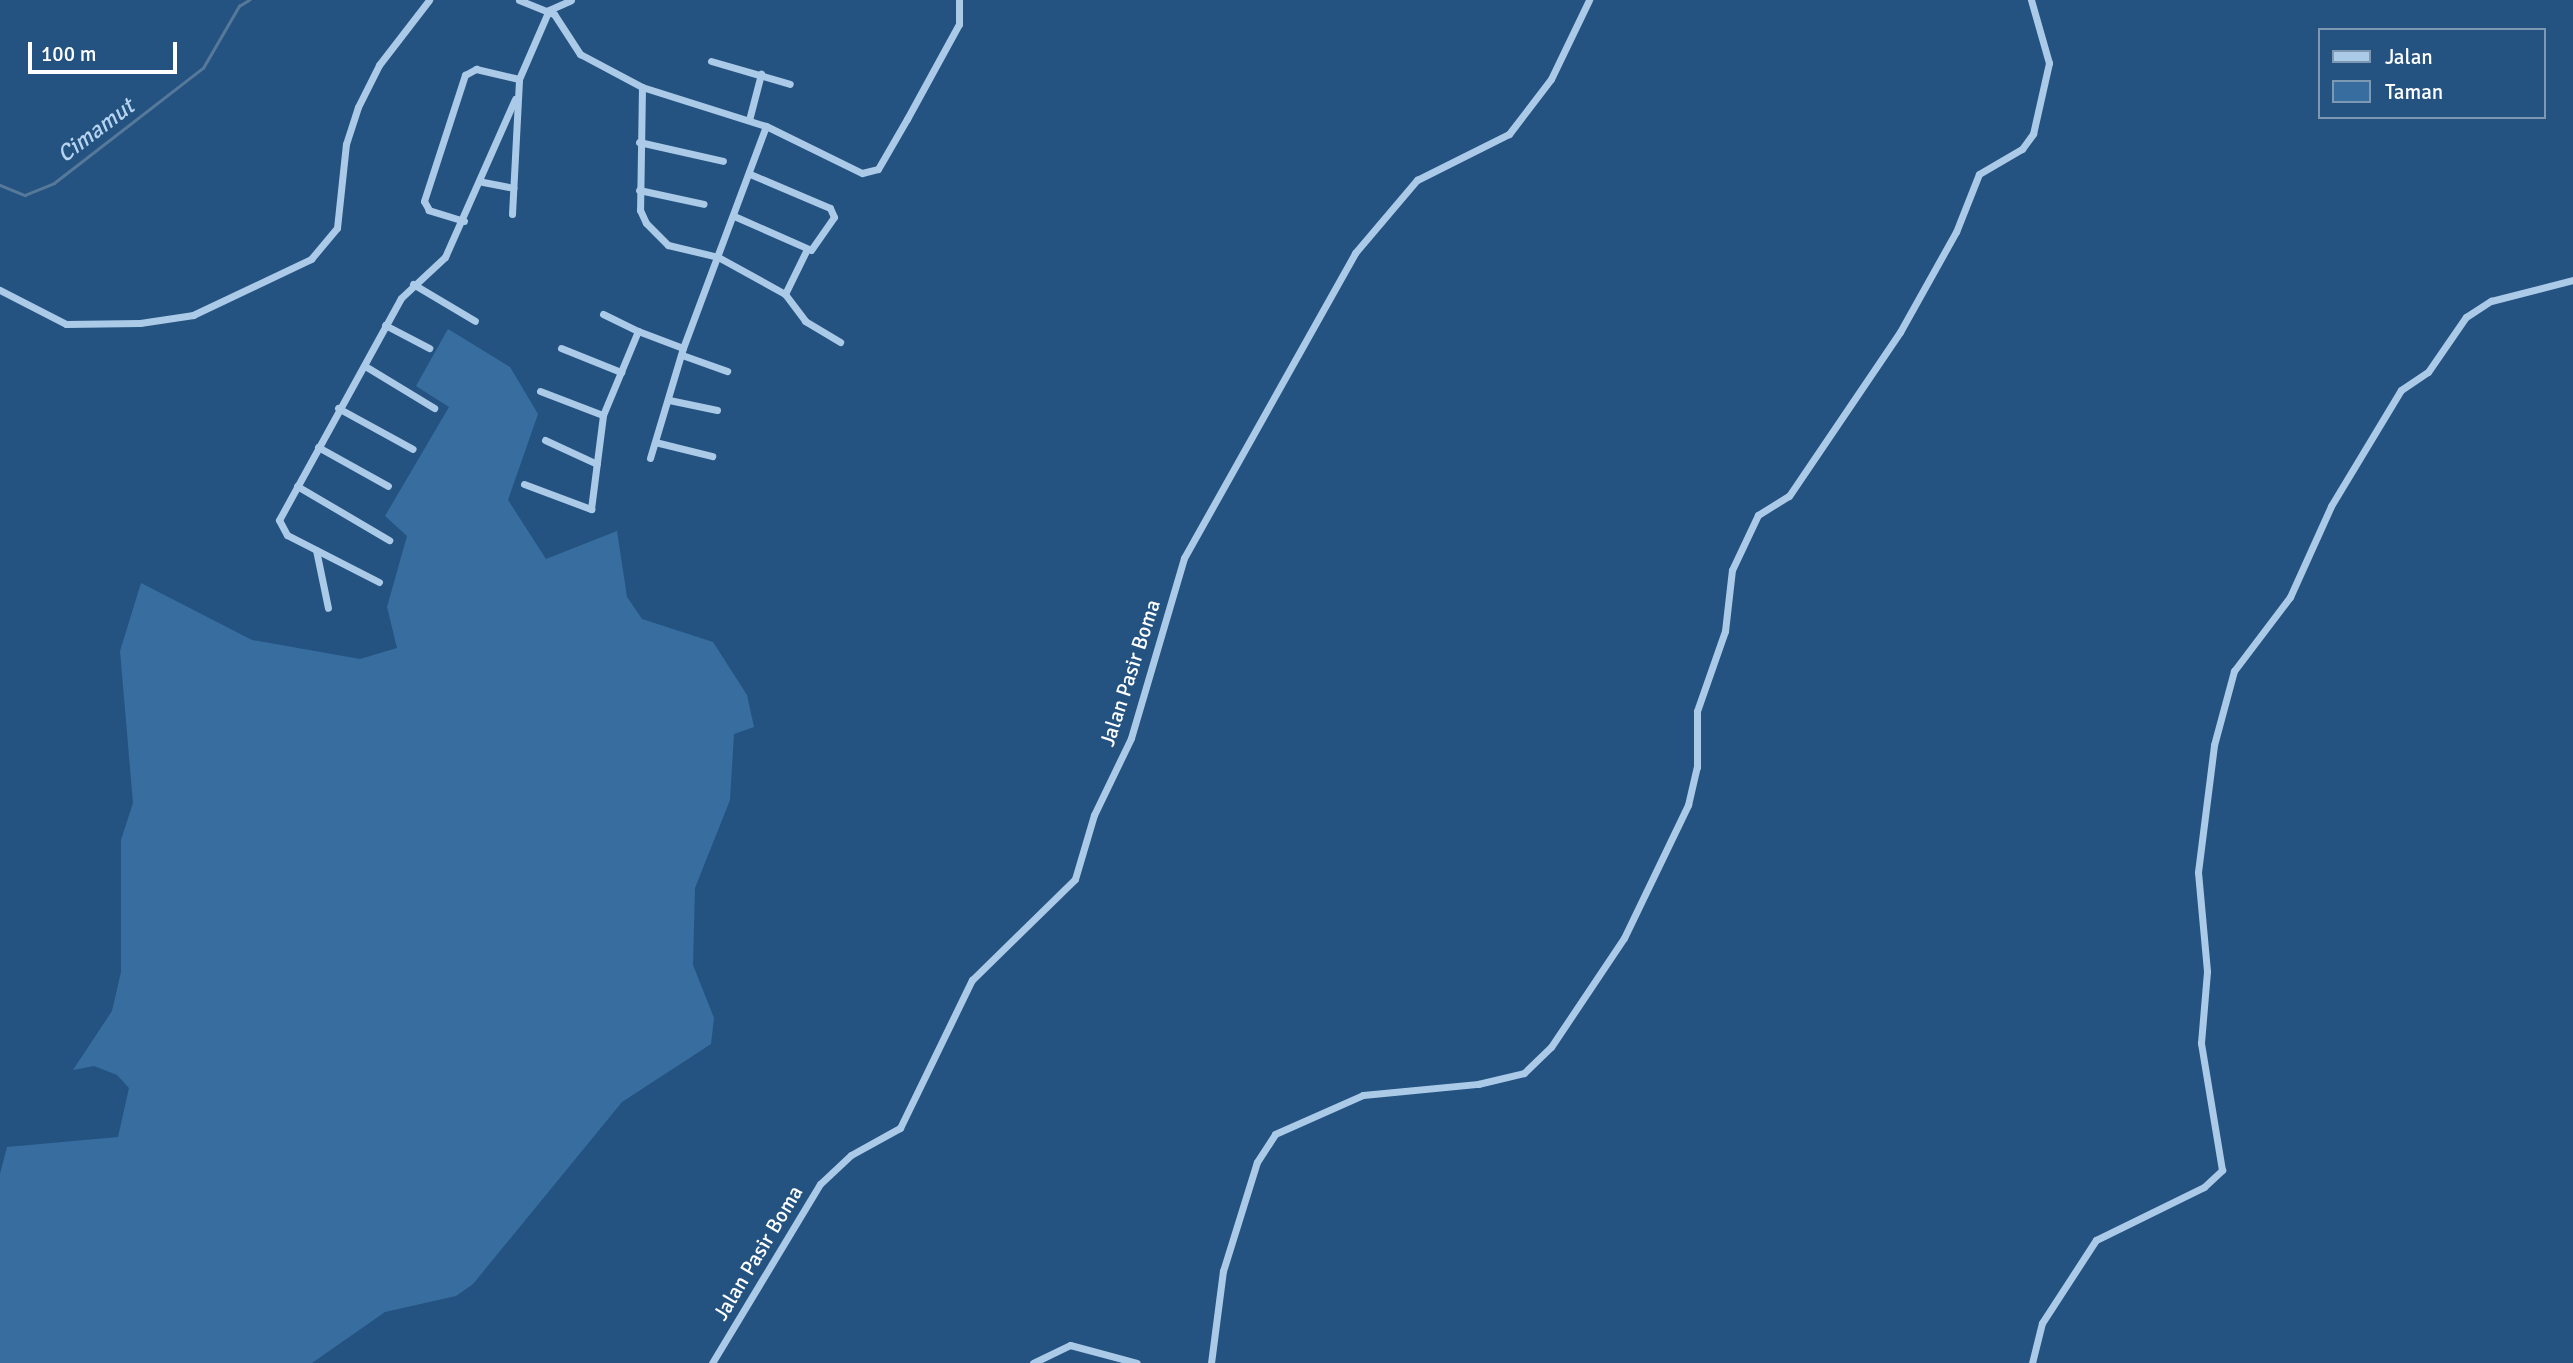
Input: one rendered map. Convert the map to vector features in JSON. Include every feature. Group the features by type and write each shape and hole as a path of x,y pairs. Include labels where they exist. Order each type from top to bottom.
{"street":[{"path":"0,290 66,324 140,323 193,315 311,259 337,228 346,144 358,107 379,65 429,0"},
{"path":"519,0 549,10 580,54 642,87 766,126 862,173 878,169 959,24 959,0"},
{"path":"512,215 515,99 519,79 549,10 571,0"},
{"name":"Jalan Pasir Boma","path":"712,1363 820,1184 903,1124 972,980 1075,879 1094,815 1131,738 1184,558 1355,253 1416,180 1509,134 1551,79 1589,0"},
{"path":"1211,1363 1223,1271 1257,1162 1275,1134 1363,1095 1478,1084 1524,1073 1550,1047 1624,938 1688,805 1697,767 1697,711 1726,631 1732,570 1758,515 1789,496 1899,331 1956,232 1979,174 2022,149 2033,134 2049,63 2031,0"},
{"path":"711,61 790,84"},
{"path":"464,221 429,210 424,201 465,75 476,69 519,79"},
{"path":"750,120 761,75"},
{"path":"642,87 639,142 641,214 664,244 718,257 785,294 805,321 840,342"},
{"path":"379,582 316,550 279,524 338,408 365,366 385,325 413,284 445,257 482,182 515,99"},
{"path":"650,458 682,352 766,126"},
{"path":"639,142 723,161"},
{"path":"734,216 807,249 821,244 832,211 750,174"},
{"path":"482,182 513,188"},
{"path":"639,190 705,204"},
{"path":"785,294 807,249"},
{"path":"2032,1363 2042,1323 2096,1240 2204,1187 2222,1170 2201,1043 2207,971 2198,872 2214,745 2234,671 2290,597 2331,506 2396,395 2428,372 2466,317 2491,301 2573,280"},
{"path":"413,284 475,320"},
{"path":"603,314 727,371"},
{"path":"385,325 429,348"},
{"path":"524,484 587,510 594,503 603,415 638,331"},
{"path":"561,348 621,372"},
{"path":"365,366 434,408"},
{"path":"540,391 603,415"},
{"path":"669,400 717,410"},
{"path":"338,408 413,449"},
{"path":"545,440 597,464"},
{"path":"655,442 712,456"},
{"path":"318,447 387,485"},
{"path":"297,486 389,540"},
{"path":"316,550 328,608"},
{"path":"1033,1363 1070,1345 1137,1363"}],"green space":[{"path":"448,329 510,367 538,414 508,500 546,559 617,531 627,597 642,619 713,642 747,695 754,727 734,734 730,800 695,888 693,965 714,1018 711,1044 622,1102 473,1284 456,1296 385,1312 312,1363 0,1363 0,1174 7,1147 118,1137 129,1088 117,1075 94,1066 73,1070 112,1011 121,972 121,840 133,803 120,651 141,583 252,640 360,659 397,648 387,607 407,536 385,516 449,407 416,386"}],"waterway":[{"name":"Cimamut","path":"0,185 25,195 54,183 203,68 239,6 249,0"}]}
